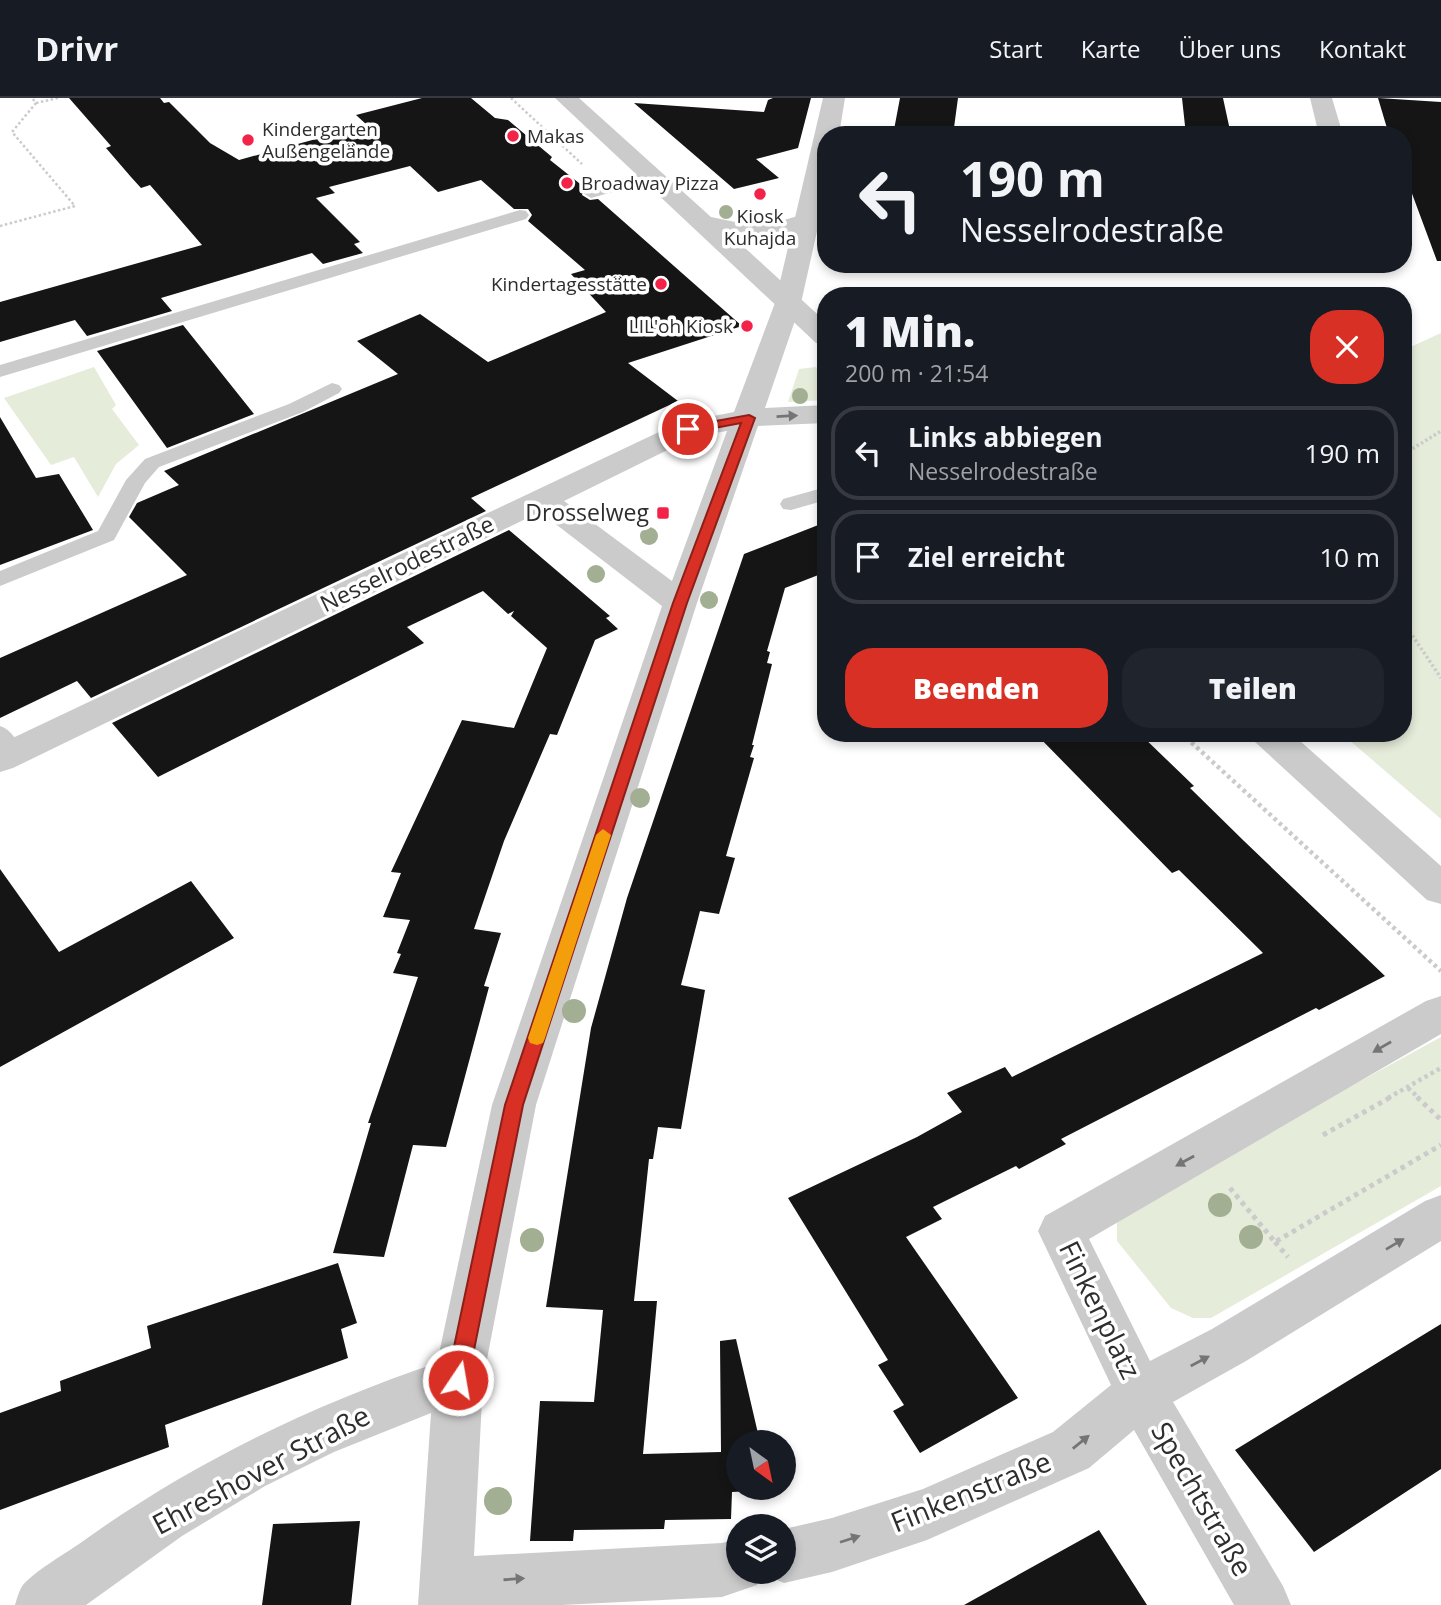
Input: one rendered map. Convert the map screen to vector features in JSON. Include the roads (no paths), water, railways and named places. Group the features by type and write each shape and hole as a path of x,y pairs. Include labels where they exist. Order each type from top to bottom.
{"street":[{"path":"566,98 817,329"},
{"path":"828,126 834,98"},
{"path":"1321,98 1329,126"},
{"path":"726,1569 446,1595 458,1380 514,1105 680,603 749,418 812,237 817,201"},
{"path":"697,221 735,232 768,233 796,228 812,237"},
{"name":"Nesselrodestraße","path":"4,749 688,429 749,418 817,414"},
{"path":"543,499 680,603"},
{"path":"1278,742 1441,889"},
{"name":"Finkenplatz","path":"1441,1013 1061,1231 1140,1393 1229,1345 1441,1216"},
{"name":"Ehreshover Straße","path":"42,1605 181,1506 307,1439 391,1401 458,1380"},
{"name":"Finkenstraße","path":"796,1553 832,1545 927,1514 1071,1450 1140,1393"},
{"name":"Spechtstraße","path":"1140,1393 1264,1605"}],"lane":[{"path":"592,193 650,176"},
{"path":"0,371 520,215"},
{"path":"0,579 106,535 136,480 152,463 296,408 332,388"},
{"path":"791,505 817,496"}],"place":[{"name":"Makas","path":"513,136"},
{"name":"Kindergarten Außengelände","path":"248,140"},
{"name":"Broadway Pizza","path":"567,183"},
{"name":"Kiosk Kuhajda","path":"760,194"},
{"name":"Kindertagesstätte","path":"661,284"},
{"name":"LIL'oh Kiosk","path":"747,326"},
{"name":"Drosselweg","path":"663,513"}]}
